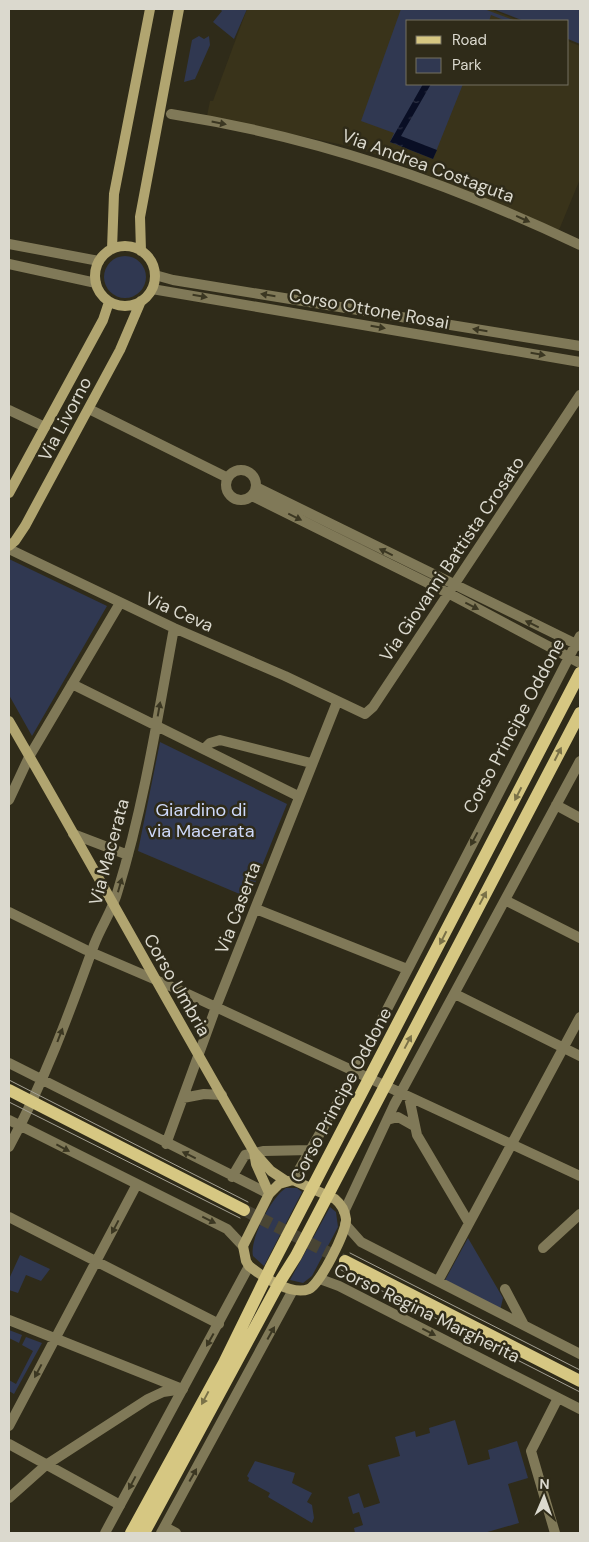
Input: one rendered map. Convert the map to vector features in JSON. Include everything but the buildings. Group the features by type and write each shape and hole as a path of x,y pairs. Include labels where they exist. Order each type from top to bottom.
{"main road":[{"path":"112,249 114,194 150,9"},
{"path":"141,250 140,217 179,9"},
{"path":"126,246 141,250 151,260 155,275 152,289 141,301 125,306 110,302 99,292 96,283 95,271 99,261 112,249 126,246"},
{"name":"Via Livorno","path":"9,548 16,541 25,526 89,409 120,350 141,301"},
{"name":"Via Livorno","path":"9,494 103,320 110,302"},
{"name":"Corso Principe Oddone","path":"131,1533 220,1370 266,1276 580,673"},
{"name":"Corso Principe Oddone","path":"144,1533 279,1283 296,1256 580,713"},
{"name":"Corso Umbria","path":"9,721 254,1152 271,1171 290,1180"},
{"path":"9,1090 244,1210"},
{"name":"Corso Umbria","path":"254,1152 256,1164 269,1193"},
{"path":"269,1193 274,1187 290,1180 313,1187 339,1202 344,1212 345,1224 320,1279"},
{"name":"Corso Principe Oddone","path":"243,1246 269,1193"},
{"path":"243,1246 249,1266 293,1290"},
{"name":"Corso Regina Margherita","path":"345,1261 580,1382"},
{"name":"Corso Regina Margherita","path":"293,1290 308,1289 320,1279"}],"street":[{"name":"Via Andrea Costaguta","path":"171,114 278,135 382,163 502,209 580,245"},
{"path":"9,244 99,261"},
{"path":"9,264 96,283"},
{"name":"Corso Ottone Rosai","path":"155,275 172,280 580,346"},
{"name":"Corso Ottone Rosai","path":"152,289 580,362"},
{"name":"Via Giovanni Battista Crosato","path":"337,702 361,713 368,713 580,395"},
{"path":"89,409 228,478"},
{"path":"9,410 45,427"},
{"path":"245,470 252,474 254,491 241,500 233,498 226,487 228,478 234,472 245,470"},
{"path":"254,491 451,589 580,663"},
{"name":"Via Ceva","path":"9,548 120,603 285,676 337,702"},
{"path":"451,589 579,642"},
{"path":"9,800 29,756 120,603"},
{"name":"Via Macerata","path":"9,1146 33,1102 92,952 114,905 128,855 156,727 174,628"},
{"name":"Corso Principe Oddone","path":"290,1180 311,1150 354,1072 579,642"},
{"path":"72,684 298,796"},
{"name":"Via Caserta","path":"166,1144 216,1007 256,910 298,796 337,702"},
{"path":"204,749 220,740 312,763"},
{"path":"344,1212 387,1120 405,1095 455,994 580,761"},
{"path":"556,805 580,818"},
{"path":"74,834 128,855"},
{"path":"505,900 580,938"},
{"path":"256,910 407,969"},
{"path":"9,912 580,1176"},
{"path":"455,994 580,1056"},
{"path":"438,1281 580,1017"},
{"path":"9,1063 118,1117 166,1144 269,1193"},
{"path":"183,1098 204,1094 222,1095"},
{"path":"405,1095 417,1135 469,1223"},
{"path":"387,1120 398,1117 414,1126"},
{"path":"9,1120 227,1229 243,1246"},
{"name":"Corso Principe Oddone","path":"254,1152 311,1150"},
{"path":"232,1177 246,1155 254,1152"},
{"path":"9,1426 137,1184"},
{"path":"543,1248 580,1214"},
{"path":"9,1217 219,1324"},
{"name":"Corso Regina Margherita","path":"345,1224 361,1242 580,1354"},
{"path":"105,1533 249,1266"},
{"name":"Corso Regina Margherita","path":"320,1279 339,1286 580,1409"},
{"path":"505,1289 524,1325"},
{"path":"176,1533 163,1530 293,1290"},
{"path":"9,1320 56,1337 183,1389"},
{"path":"9,1498 46,1465 148,1399 164,1392 183,1389"},
{"path":"555,1533 531,1451 558,1398"},
{"path":"9,1444 120,1505"}],"shaded area":[{"path":"247,9 490,9 518,20 406,20 406,85 569,85 569,41 580,46 580,179 559,230 384,157 348,146 207,116 210,101 213,101"}],"green space":[{"path":"220,9 247,9 234,39 213,22 222,11"},
{"path":"401,9 484,9 513,20 504,20 491,15 489,20 406,20 406,85 463,85 433,159 390,142 394,133 361,121"},
{"path":"493,9 580,9 580,44 569,39 569,20 521,20"},
{"path":"199,36 204,39 209,36 210,45 195,79 184,82 192,40"},
{"path":"129,256 137,259 143,265 146,277 143,289 137,295 121,298 113,295 107,289 104,273 107,265 113,259"},
{"path":"9,559 107,606 32,736 9,695"},
{"name":"Giardino di via Macerata","path":"160,742 287,804 249,898 138,851"},
{"path":"286,1188 297,1188 302,1192 264,1266 253,1256 254,1240 268,1209"},
{"path":"330,1207 336,1212 338,1227 312,1276 303,1283 290,1280"},
{"path":"468,1238 503,1298 500,1311 444,1282"},
{"path":"20,1255 50,1269 41,1281 26,1275 18,1293 9,1290 9,1279"},
{"path":"9,1330 22,1335 19,1343 9,1338"},
{"path":"26,1337 42,1343 14,1394 9,1391 9,1380 16,1384 33,1351 22,1345"},
{"path":"455,1420 468,1465 490,1459 488,1450 517,1441 528,1478 508,1484 519,1523 484,1533 355,1533 354,1528 363,1525 359,1512 353,1514 348,1497 359,1493 364,1508 380,1503 368,1465 400,1456 395,1437 415,1431 416,1437 430,1433 429,1428"},
{"path":"255,1461 295,1473 292,1483 312,1493 307,1502 312,1505 314,1518 312,1523 268,1497 270,1493 248,1481 249,1478 247,1476"}],"water":[{"path":"422,85 430,85 401,136 437,150 433,159 390,142"}],"tunnel":[{"path":"244,1210 345,1261"}],"tram line":[{"path":"9,1080 248,1202"},
{"path":"9,1102 240,1218"},
{"path":"350,1253 580,1370"},
{"path":"341,1270 580,1392"}]}
